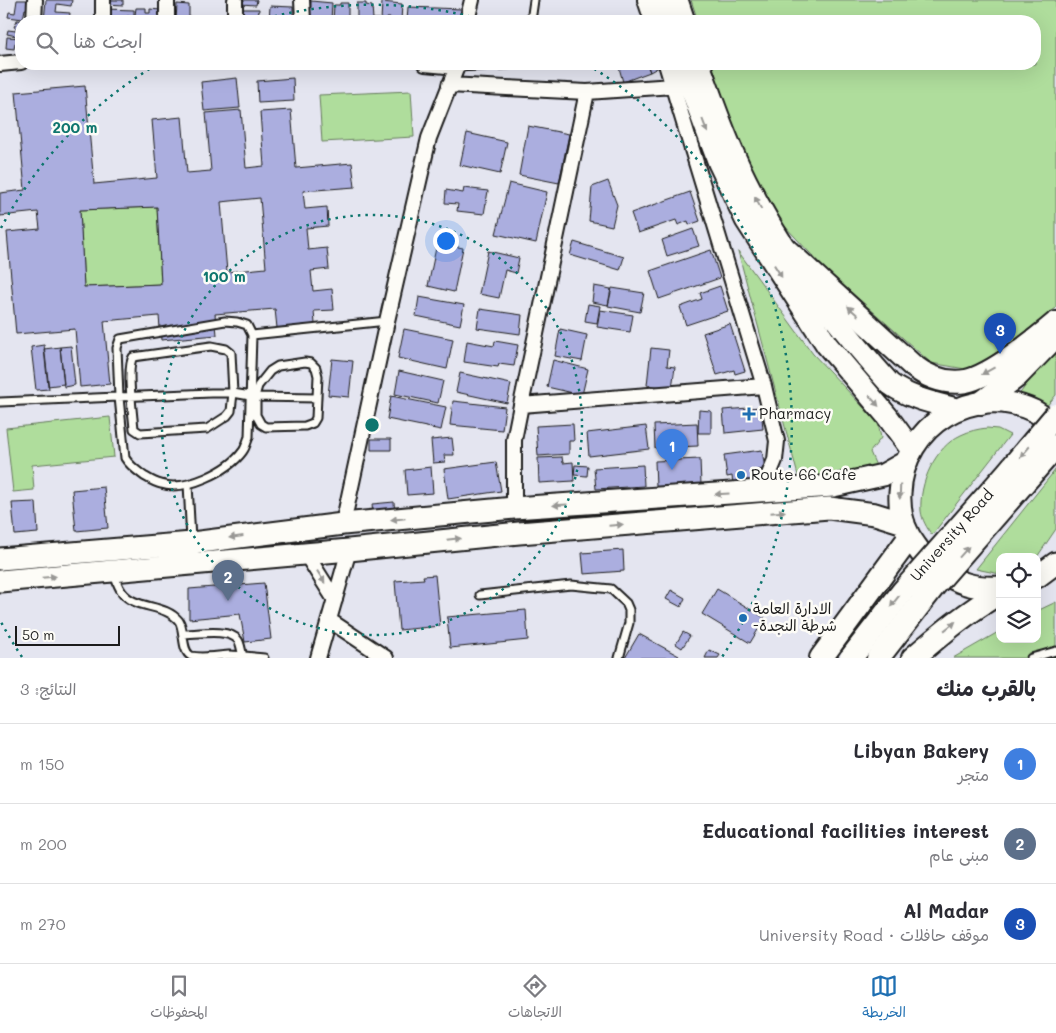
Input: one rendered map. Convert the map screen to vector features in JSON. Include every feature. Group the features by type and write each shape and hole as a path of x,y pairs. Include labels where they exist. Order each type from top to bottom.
{"highway":[{"path":"782,246 912,365 932,378 948,381 966,381 977,377 1008,360 1056,322"},
{"path":"981,402 1016,378 1056,334"},
{"name":"University Road","path":"851,658 909,584 1056,415"},
{"name":"University Road","path":"878,658 934,586 1056,446"},
{"path":"821,658 907,530"},
{"path":"916,658 948,628 976,606 996,596"}],"main road":[{"path":"660,0 676,15"},
{"path":"684,70 719,163 746,220 827,345 887,416 908,456"},
{"path":"701,70 733,154 782,246 838,324 890,384 899,391 956,409"},
{"path":"996,587 982,588 952,580 928,562 907,530 900,502 900,482 908,456 923,433 934,424 956,409 981,402 1009,403 1035,412 1056,427"},
{"path":"0,558 192,542 343,524 514,508 833,486 883,475 908,456"},
{"path":"0,581 519,533 829,508 875,514 907,530"},
{"path":"1041,574 1056,563"},
{"path":"1041,576 1056,572"}],"street":[{"path":"34,15 35,0"},
{"path":"103,0 103,15"},
{"path":"167,0 167,15"},
{"path":"235,0 235,15"},
{"path":"302,0 303,15"},
{"path":"469,15 472,0"},
{"path":"645,0 650,15"},
{"path":"0,64 15,63"},
{"path":"343,524 429,138 455,70"},
{"path":"668,70 764,386 778,448 768,477 759,486 746,493"},
{"path":"449,85 587,92 673,86 694,97"},
{"path":"514,508 514,440 587,92"},
{"path":"521,404 764,386"},
{"path":"318,658 349,550"},
{"path":"306,554 335,600"},
{"path":"329,620 386,658"}],"lane":[{"path":"532,15 534,0"},
{"path":"225,321 247,325 252,335 253,397 249,437 244,450 216,474 188,484 163,485 149,479 129,465 125,458 119,397 117,348 120,339 225,321"},
{"path":"252,335 387,321"},
{"path":"211,346 226,349 231,353 233,393 231,411 211,428 140,433 134,429 131,396 130,361 133,357 211,346"},
{"path":"305,362 311,363 316,368 316,418 313,423 305,426 266,427 261,424 256,415 253,397 258,386 270,371 278,366 305,362"},
{"path":"0,402 233,393 253,397 317,398"},
{"path":"188,484 192,542"},
{"path":"0,550 0,558"},
{"path":"113,571 121,592 132,602 175,617 181,624 186,652 189,656 195,658 242,656 264,658"},
{"path":"480,595 571,585 611,589 626,603 629,610 629,623 619,658"},
{"path":"183,634 226,633 233,635 240,642 242,656"},
{"path":"1031,658 1056,650"}],"green space":[{"path":"691,0 1056,0 1056,308 1012,342 971,370 931,363 824,268 781,222 760,189 724,103 714,70 1041,70 1041,15 696,15"},
{"path":"411,91 414,137 322,142 319,95"},
{"path":"157,207 161,284 84,287 80,210"},
{"path":"738,251 813,354 878,423 881,438 870,452 877,468 800,483"},
{"path":"1056,351 1056,395 1045,408 1018,396 1032,377"},
{"path":"110,417 114,457 32,465 34,490 13,492 6,428"},
{"path":"987,428 998,429 1010,435 932,535 924,521 921,511 921,500 926,478 936,457 961,435"},
{"path":"1056,469 1056,529 1040,553 996,553 996,573 976,569"},
{"path":"1056,602 1056,658 953,658 996,633 996,643 1041,643 1041,609"}],"building":[{"path":"17,0 30,0 28,10 25,9 24,15 15,15 15,18 8,17 9,12 15,13"},
{"path":"46,0 72,0 71,6 57,4 56,12 70,13 70,15 45,15"},
{"path":"108,0 123,0 123,5 107,4"},
{"path":"241,0 257,0 256,5 240,4"},
{"path":"311,1 332,3 331,15 310,15"},
{"path":"382,2 402,4 401,15 381,15"},
{"path":"340,3 348,3 348,15 333,15 334,5 340,5"},
{"path":"357,3 366,3 366,5 372,6 373,15 357,15"},
{"path":"177,4 189,5 189,15 176,15"},
{"path":"270,6 293,7 293,15 269,15"},
{"path":"408,7 462,9 462,15 407,15"},
{"path":"136,8 146,8 146,13 150,13 150,9 160,10 160,15 135,15"},
{"path":"106,9 134,10 134,15 106,15"},
{"path":"240,9 259,9 258,15 240,15"},
{"path":"8,30 15,31 15,36 7,34"},
{"path":"7,37 15,38 14,49 6,48"},
{"path":"620,70 649,70 650,72 623,82"},
{"path":"237,78 240,108 204,111 201,82"},
{"path":"293,78 294,101 258,103 257,81"},
{"path":"85,86 94,184 157,178 152,120 182,117 187,173 211,171 206,113 241,110 246,168 264,166 260,112 291,110 296,168 352,163 355,187 303,191 305,209 327,207 328,226 306,228 308,250 327,248 329,269 311,271 313,291 332,289 334,310 314,311 315,324 277,328 275,309 215,314 217,335 161,340 159,316 104,321 110,384 80,387 75,329 16,334 7,232 40,229 38,212 0,216 0,193 25,190 16,92","holes":["260,198 266,268 227,272 221,202","157,207 161,284 84,287 80,210"]},
{"path":"528,126 569,134 559,183 519,175"},
{"path":"467,133 507,142 500,174 460,165"},
{"path":"608,181 617,205 612,226 589,221 592,187"},
{"path":"509,183 547,192 536,243 496,234"},
{"path":"464,188 488,191 484,214 457,211 458,204 445,203 446,190 463,193"},
{"path":"690,192 700,221 689,225 688,221 678,225 676,220 638,233 631,213"},
{"path":"693,229 699,246 667,256 662,240"},
{"path":"574,242 624,257 620,270 570,255"},
{"path":"437,243 463,248 454,292 428,286"},
{"path":"711,250 720,278 659,299 650,271"},
{"path":"488,251 519,258 516,273 505,270 499,298 479,294"},
{"path":"594,286 611,289 608,305 592,302"},
{"path":"720,286 728,311 686,325 680,307 702,299 700,293"},
{"path":"612,288 644,293 640,312 608,306"},
{"path":"419,297 464,305 460,325 416,316"},
{"path":"588,304 600,306 597,323 585,321"},
{"path":"480,309 522,315 520,334 477,328"},
{"path":"600,310 633,315 630,332 597,327"},
{"path":"730,324 745,371 735,374 734,370 717,375 703,333"},
{"path":"404,329 453,339 447,369 398,358"},
{"path":"560,329 587,335 582,361 555,356"},
{"path":"467,341 494,346 495,341 518,345 514,366 499,364 498,367 464,362"},
{"path":"44,345 49,389 36,390 31,347"},
{"path":"71,346 75,385 64,387 60,347"},
{"path":"60,347 64,384 48,386 44,349"},
{"path":"651,348 669,350 667,366 675,367 672,388 647,385"},
{"path":"332,359 353,361 349,397 328,395"},
{"path":"553,360 588,369 582,395 547,387"},
{"path":"399,371 443,381 438,403 395,394"},
{"path":"460,373 511,384 507,403 456,392"},
{"path":"391,396 446,407 441,430 387,419"},
{"path":"453,401 505,407 502,430 450,425"},
{"path":"761,407 763,429 725,433 723,410"},
{"path":"699,410 711,411 711,433 698,433"},
{"path":"697,423 698,446 655,448 654,425"},
{"path":"573,424 574,441 569,441 569,454 538,456 536,426"},
{"path":"646,426 649,449 589,456 587,433"},
{"path":"452,438 454,455 444,455 445,462 433,463 431,440"},
{"path":"371,439 391,439 391,450 371,450"},
{"path":"762,450 765,469 757,470 759,482 733,485 732,476 727,477 724,455"},
{"path":"562,457 563,463 573,462 574,481 539,483 538,458"},
{"path":"700,459 701,485 656,487 655,461"},
{"path":"496,462 501,491 448,499 444,469"},
{"path":"575,465 588,466 587,476 574,475"},
{"path":"643,465 644,486 596,489 594,468"},
{"path":"431,467 433,493 407,495 405,470"},
{"path":"104,487 108,528 76,531 72,490"},
{"path":"36,502 38,533 15,535 12,503"},
{"path":"394,502 395,515 373,516 372,504"},
{"path":"623,550 624,571 584,574 582,553"},
{"path":"435,575 440,626 399,630 395,581 424,579 423,576"},
{"path":"264,583 271,639 245,642 240,614 189,619 189,589"},
{"path":"717,589 765,618 750,643 702,614"},
{"path":"671,590 685,598 681,607 666,599"},
{"path":"526,610 528,640 450,648 447,617"},
{"path":"683,632 690,636 682,648 676,644"},
{"path":"639,634 679,656 677,658 625,658"},
{"path":"709,650 720,655 718,658 705,658"}],"place":[{"name":"Al Madar","path":"1000,354"},
{"name":"Pharmacy","path":"749,414"},
{"name":"Libyan Bakery","path":"672,470"},
{"name":"Route 66 Cafe","path":"741,475"},
{"name":"Educational facilities interest","path":"228,601"},
{"name":"الادارة العامة -شرطة النجدة","path":"743,618"}]}
